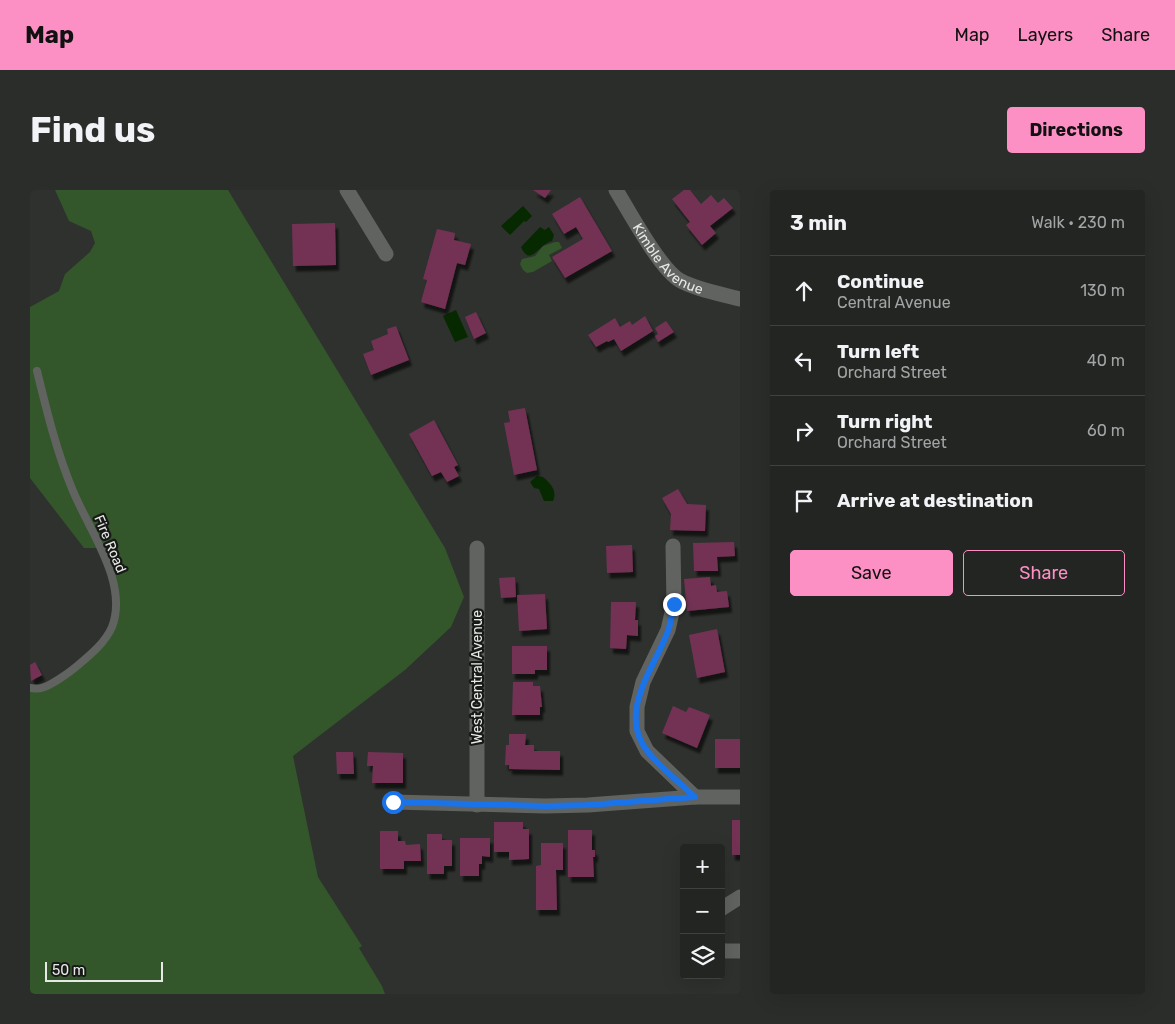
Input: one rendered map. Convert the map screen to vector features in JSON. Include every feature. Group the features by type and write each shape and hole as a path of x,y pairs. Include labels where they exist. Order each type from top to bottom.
{"street":[{"path":"347,190 386,254"},
{"name":"Kimble Avenue","path":"616,190 670,274 679,281 740,299"},
{"path":"673,546 674,604 668,630 643,682 637,707 637,732 647,751 695,797"},
{"name":"West Central Avenue","path":"477,548 477,806"},
{"path":"393,802 477,806 588,805 695,797 740,797"},
{"path":"725,906 740,897"},
{"path":"725,951 740,951"}],"lane":[{"name":"Fire Road","path":"30,688 42,688 68,673 91,654 103,642 112,627 116,602 113,581 105,556 73,491 52,430 37,371"}],"shaded area":[{"path":"55,190 228,190 445,548 464,597 451,627 405,670 293,756 318,877 362,946 359,948 385,994 30,994 30,688 42,688 91,654 112,627 116,602 100,548 84,548 30,478 30,307 59,291 65,274 90,252 95,243 91,231 69,221"},
{"path":"523,206 532,216 510,235 501,226"},
{"path":"540,227 545,230 549,227 554,235 552,241 532,255 528,255 521,247"},
{"path":"559,242 562,248 549,255 552,261 533,272 527,273 523,270 520,264 522,259 535,256 543,246"},
{"path":"456,310 468,337 455,342 443,316"},
{"path":"537,476 543,477 552,488 555,494 553,501 544,501 539,489 534,488 530,482"}],"building":[{"path":"533,190 551,190 545,198"},
{"path":"684,190 690,190 701,204 711,195 718,203 724,198 733,208 710,226 716,233 702,245 686,225 690,222 672,199"},
{"path":"580,197 612,251 565,278 552,257 583,239 576,227 564,234 552,214"},
{"path":"335,223 336,265 293,266 292,224"},
{"path":"437,229 455,233 454,240 471,244 465,265 457,263 445,309 421,302 427,280 423,279"},
{"path":"476,312 486,333 474,339 465,317"},
{"path":"645,316 653,331 621,351 614,339 596,347 588,335 615,318 620,327 630,321 632,325"},
{"path":"666,321 674,332 658,342 655,336 658,334 655,328"},
{"path":"396,326 409,360 371,375 363,354 374,350 371,341 388,334 387,329"},
{"path":"525,408 537,470 514,475 504,423 510,422 508,411"},
{"path":"434,420 458,465 454,467 459,476 447,482 441,472 432,476 409,434"},
{"path":"678,489 687,504 706,505 705,531 670,530 671,514 662,498"},
{"path":"734,542 735,556 717,557 718,571 694,571 693,543"},
{"path":"632,545 633,572 607,573 606,546"},
{"path":"515,577 516,597 501,598 499,578"},
{"path":"710,577 711,586 716,585 717,592 727,591 729,607 687,611 684,579"},
{"path":"545,594 547,629 519,631 517,595"},
{"path":"611,602 636,602 635,620 638,620 638,636 627,635 626,649 610,648"},
{"path":"717,629 725,672 697,678 689,635"},
{"path":"512,646 547,646 547,670 535,670 535,674 512,674"},
{"path":"35,662 42,675 31,681 30,665"},
{"path":"513,682 533,682 533,686 540,686 542,707 540,707 540,715 512,715"},
{"path":"673,706 686,712 689,707 710,715 697,748 662,733"},
{"path":"509,734 526,734 525,745 534,745 534,751 560,751 560,770 509,769 509,765 505,765 506,745 509,745"},
{"path":"715,739 740,739 740,768 715,768"},
{"path":"336,752 353,752 354,774 337,774"},
{"path":"368,752 403,753 403,783 372,783 373,766 367,766"},
{"path":"732,820 740,820 740,855 732,855"},
{"path":"494,822 523,822 523,829 529,829 529,859 509,860 509,852 494,852"},
{"path":"568,830 592,830 592,850 595,850 595,857 593,857 594,877 568,877"},
{"path":"380,831 398,831 398,841 405,841 406,845 420,844 421,861 404,861 404,869 380,869"},
{"path":"427,834 442,834 442,840 452,840 452,866 444,866 444,874 427,874"},
{"path":"460,838 490,838 490,857 482,856 482,864 479,864 479,876 460,876"},
{"path":"541,843 563,843 563,870 556,870 557,910 536,910 536,866 541,865"}],"route":[{"path":"393,802 477,806 545,806 588,805 695,797 647,751 637,732 637,707 643,682 668,630 674,604"}]}
